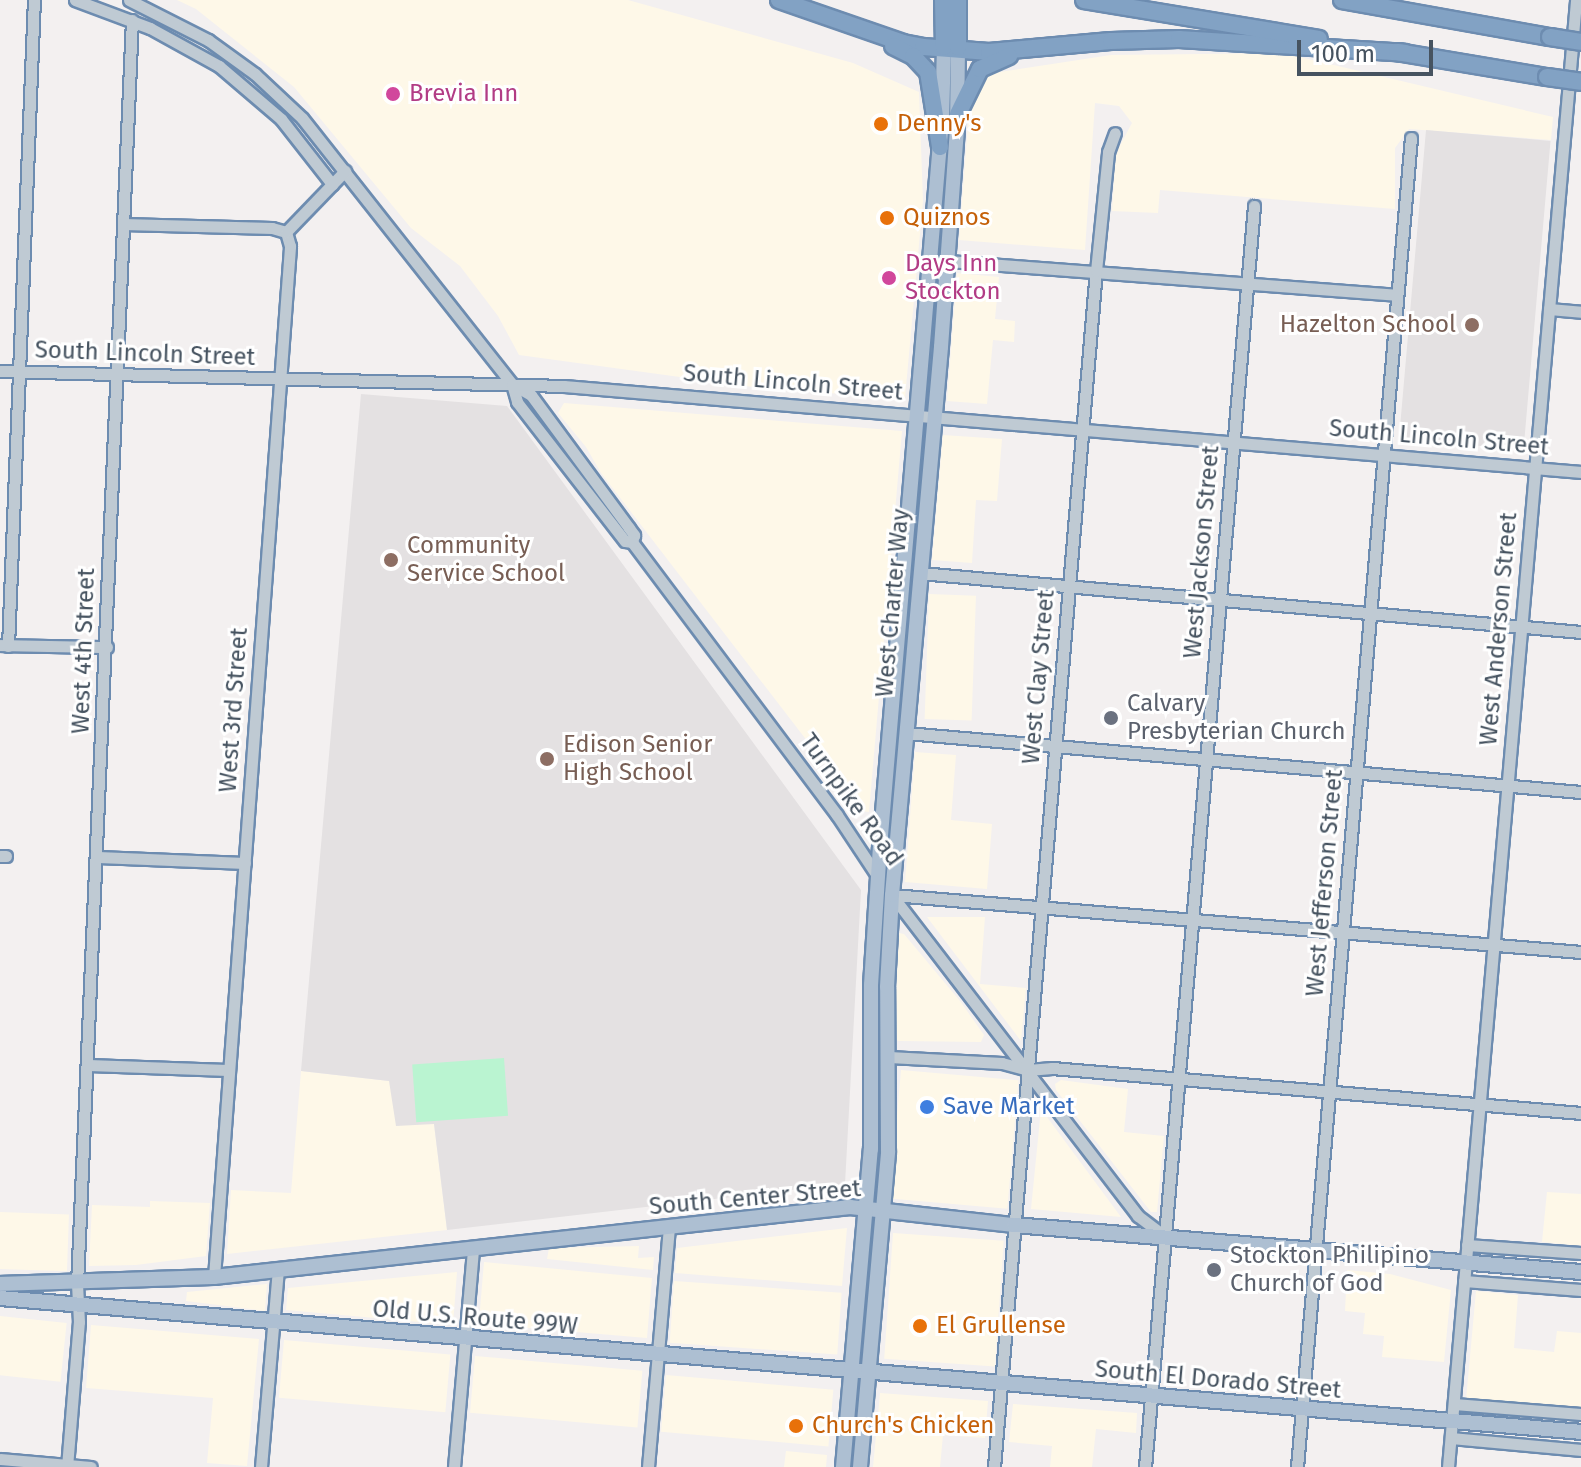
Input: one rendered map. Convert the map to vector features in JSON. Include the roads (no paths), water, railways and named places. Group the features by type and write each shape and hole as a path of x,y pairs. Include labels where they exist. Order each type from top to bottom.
{"highway":[{"path":"779,0 903,43 989,52 1150,39 1405,53"},
{"name":"West Charter Way","path":"943,0 951,47"},
{"name":"West Charter Way","path":"951,47 958,0"},
{"path":"1084,0 1581,82"},
{"path":"1342,0 1581,42"},
{"path":"1357,0 1384,7"},
{"path":"848,25 908,53 924,66 932,84 940,147"},
{"path":"958,114 980,69 1022,51"}],"main road":[{"name":"West Charter Way","path":"868,1372 889,1125 887,987 892,895 958,114 951,47"},
{"name":"West Charter Way","path":"851,1372 873,1109 871,985 878,877 936,189 951,47"},
{"path":"936,189 943,204 940,246 947,261"},
{"path":"909,521 915,532 913,566 920,573"},
{"path":"894,685 901,689 899,730 906,733"},
{"name":"South Center Street","path":"77,1284 214,1277 850,1207 1014,1225 1581,1272"},
{"path":"0,1284 77,1284"},
{"name":"Old U.S. Route 99W","path":"0,1298 79,1302 273,1323 851,1372"},
{"path":"843,1467 851,1372"},
{"name":"South El Dorado Street","path":"851,1372 1581,1432"},
{"path":"860,1467 868,1372"}],"street":[{"path":"34,0 4,646 107,647"},
{"path":"75,0 132,20 193,49 241,82 281,119 332,184"},
{"name":"Turnpike Road","path":"129,0 190,29 255,74 302,118 512,384 531,395 629,528 632,542 837,815 878,877 1138,1216 1165,1236"},
{"name":"West Anderson Street","path":"1448,1467 1576,0"},
{"name":"West 4th Street","path":"67,1466 79,1302 77,1284 98,857 132,20"},
{"name":"West Clay Street","path":"994,1467 1096,271 1108,152 1115,133"},
{"name":"West Jefferson Street","path":"1297,1467 1411,138"},
{"path":"123,224 272,228 286,232 345,171"},
{"name":"West Jackson Street","path":"1145,1467 1254,206"},
{"name":"West 3rd Street","path":"214,1277 290,246 286,232"},
{"path":"947,261 1397,295"},
{"path":"1549,309 1581,312"},
{"name":"South Lincoln Street","path":"0,371 512,384 1581,472"},
{"name":"Turnpike Road","path":"512,384 517,402 526,414 625,541 632,542"},
{"path":"920,573 1068,589 1581,632"},
{"path":"906,733 1581,792"},
{"path":"98,857 245,863"},
{"path":"892,895 1581,952"},
{"path":"889,1057 1002,1063 1028,1070 1052,1068 1581,1113"},
{"path":"87,1065 229,1070"},
{"path":"648,1467 669,1227"},
{"path":"1467,1245 1581,1253"},
{"path":"454,1467 473,1248"},
{"path":"261,1467 278,1270"},
{"path":"1464,1281 1581,1290"},
{"path":"1454,1404 1581,1414"},
{"path":"1451,1438 1581,1450"},
{"path":"0,1459 91,1467"}],"place":[{"name":"Brevia Inn","path":"393,94"},
{"name":"Denny's","path":"881,124"},
{"name":"Quiznos","path":"887,218"},
{"name":"Days Inn Stockton","path":"889,278"},
{"name":"Hazelton School","path":"1472,325"},
{"name":"Community Service School","path":"391,560"},
{"name":"Calvary Presbyterian Church","path":"1111,718"},
{"name":"Edison Senior High School","path":"547,759"},
{"name":"Save Market","path":"927,1107"},
{"name":"Stockton Philipino Church of God","path":"1214,1270"},
{"name":"El Grullense","path":"920,1326"},
{"name":"Church's Chicken","path":"796,1426"}]}
